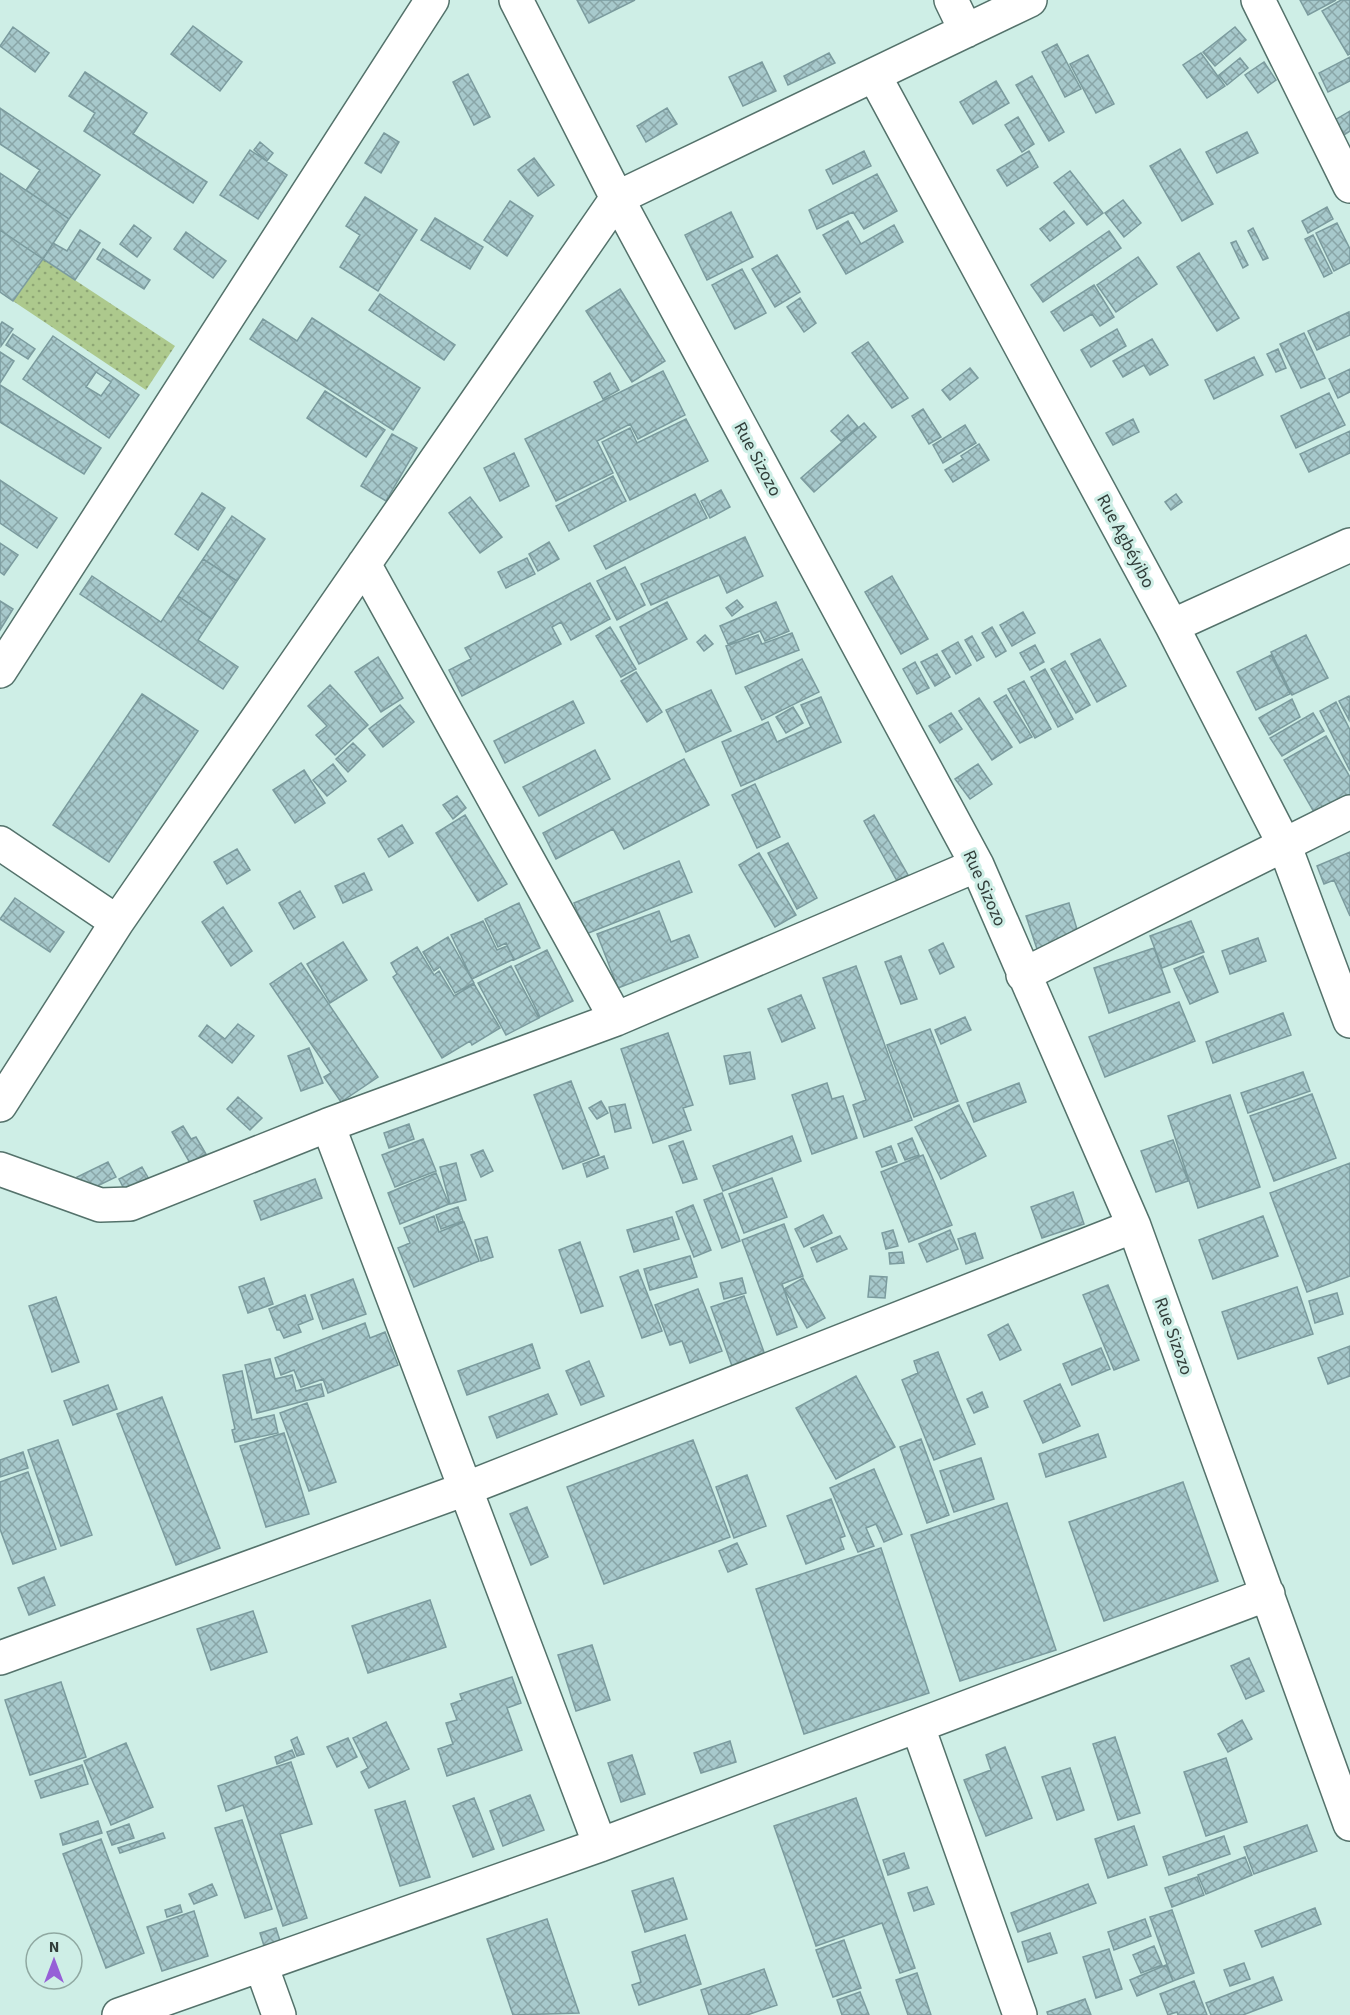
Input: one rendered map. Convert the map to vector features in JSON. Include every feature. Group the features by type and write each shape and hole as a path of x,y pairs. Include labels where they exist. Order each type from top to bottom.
{"street":[{"path":"0,671 432,0"},
{"name":"Rue Sizozo","path":"516,0 617,198 976,865 1134,1226 1350,1824"},
{"path":"951,0 966,31"},
{"path":"0,1105 117,922 617,198 1029,0"},
{"path":"1258,0 1350,186"},
{"name":"Rue Agbéyibo","path":"874,75 1172,626 1284,844 1350,1021"},
{"path":"1172,626 1350,545"},
{"path":"364,564 616,1018"},
{"path":"1023,975 1350,812"},
{"path":"0,843 117,922"},
{"path":"0,1169 100,1205 130,1204 328,1125 616,1018 976,865"},
{"path":"328,1125 600,1845"},
{"path":"0,1658 465,1489 1134,1226"},
{"path":"119,2015 600,1845 1268,1594"},
{"path":"918,1727 1020,2015"},
{"path":"261,1965 279,2015"}],"green space":[{"path":"43,259 175,346 146,390 13,301"}],"building":[{"path":"577,0 635,0 589,23"},
{"path":"1300,0 1336,0 1308,15"},
{"path":"1341,0 1350,0 1350,54 1348,55 1322,11"},
{"path":"193,26 242,62 220,91 171,54"},
{"path":"13,27 49,53 35,72 0,46"},
{"path":"1235,27 1246,40 1215,66 1203,52"},
{"path":"1057,44 1081,89 1065,97 1042,52"},
{"path":"829,53 835,63 788,85 784,76"},
{"path":"1201,53 1225,86 1207,98 1183,65"},
{"path":"1088,55 1114,104 1096,113 1070,64"},
{"path":"1350,57 1350,81 1328,92 1319,73"},
{"path":"1240,58 1248,68 1227,85 1219,75"},
{"path":"762,62 776,91 743,106 729,77"},
{"path":"1264,62 1276,80 1258,93 1245,75"},
{"path":"85,72 147,113 133,134 207,182 193,203 84,131 95,113 69,96"},
{"path":"468,74 490,117 474,125 453,82"},
{"path":"1032,76 1064,132 1049,141 1016,85"},
{"path":"996,81 1009,103 973,124 960,102"},
{"path":"0,108 100,175 69,219 26,190 40,170 0,144"},
{"path":"667,108 677,124 646,142 637,126"},
{"path":"1350,111 1350,131 1333,142 1323,127"},
{"path":"1018,117 1034,144 1022,152 1005,125"},
{"path":"1247,132 1258,153 1217,173 1206,152"},
{"path":"384,133 399,142 381,173 365,163"},
{"path":"260,142 273,153 267,161 254,150"},
{"path":"1180,149 1213,204 1182,221 1150,166"},
{"path":"250,150 287,175 258,219 220,195"},
{"path":"864,151 871,166 833,184 826,170"},
{"path":"1029,151 1038,167 1007,186 997,170"},
{"path":"534,158 554,185 538,196 518,170"},
{"path":"1070,171 1103,213 1087,225 1054,183"},
{"path":"0,173 69,219 43,259 0,230"},
{"path":"877,174 897,211 864,229 853,212 817,229 809,210"},
{"path":"365,197 417,230 378,291 340,267 360,235 346,226"},
{"path":"1123,200 1141,223 1124,237 1105,213"},
{"path":"510,201 533,216 507,256 484,240"},
{"path":"1327,207 1333,219 1308,233 1302,221"},
{"path":"1064,211 1074,223 1050,241 1040,229"},
{"path":"731,212 753,257 707,280 685,235"},
{"path":"435,218 483,247 470,269 421,240"},
{"path":"848,221 861,244 894,225 903,242 846,274 823,235"},
{"path":"1337,223 1350,249 1350,263 1334,271 1316,233"},
{"path":"134,225 151,238 137,257 120,244"},
{"path":"1253,228 1268,258 1263,260 1248,231"},
{"path":"0,230 43,259 13,301 0,292"},
{"path":"80,230 100,243 75,280 43,259 53,243 67,251"},
{"path":"1109,231 1121,248 1043,302 1031,285"},
{"path":"186,232 226,261 213,278 174,249"},
{"path":"1313,235 1332,273 1324,277 1305,239"},
{"path":"1236,241 1248,265 1243,268 1231,243"},
{"path":"103,249 150,280 144,289 97,259"},
{"path":"1199,253 1239,318 1217,331 1177,267"},
{"path":"777,255 800,292 775,307 752,269"},
{"path":"1138,257 1157,284 1116,312 1097,285"},
{"path":"742,269 766,313 735,329 712,285"},
{"path":"1094,285 1114,317 1100,326 1092,314 1064,331 1051,312"},
{"path":"620,289 665,361 632,382 586,311"},
{"path":"380,294 455,345 444,360 369,310"},
{"path":"800,298 816,323 804,332 787,307"},
{"path":"1349,312 1350,335 1317,350 1308,331"},
{"path":"312,318 420,388 393,430 250,339 263,319 297,341"},
{"path":"2,322 13,329 1,346 0,325"},
{"path":"1117,329 1126,346 1091,367 1081,350"},
{"path":"1304,333 1325,378 1301,388 1280,344"},
{"path":"13,334 35,349 28,359 6,345"},
{"path":"53,336 139,395 109,438 23,379","holes":["96,372 111,382 101,396 86,387"]},
{"path":"1152,339 1168,365 1150,375 1144,365 1123,377 1113,361"},
{"path":"868,342 908,398 892,408 852,353"},
{"path":"1278,349 1286,368 1276,372 1267,354"},
{"path":"0,352 14,361 0,383"},
{"path":"1254,357 1263,375 1214,399 1205,380"},
{"path":"970,368 978,378 950,400 942,390"},
{"path":"1350,369 1350,392 1338,398 1329,379"},
{"path":"663,371 685,415 638,439 630,424 597,441 613,473 556,501 525,439"},
{"path":"610,373 619,390 603,399 594,382"},
{"path":"0,385 101,448 84,474 0,422"},
{"path":"325,391 385,430 366,457 307,418"},
{"path":"1329,393 1345,425 1296,448 1281,416"},
{"path":"923,409 941,437 929,444 912,416"},
{"path":"848,415 858,427 841,441 831,431"},
{"path":"686,419 708,461 630,500 602,442 630,428 637,443"},
{"path":"1133,419 1139,432 1113,445 1106,433"},
{"path":"864,423 876,437 814,492 801,478"},
{"path":"965,425 976,443 943,463 933,445"},
{"path":"1350,431 1350,453 1309,472 1300,454"},
{"path":"392,434 417,448 386,501 361,486"},
{"path":"979,444 989,460 953,482 945,470 963,459 961,456"},
{"path":"514,453 529,486 500,501 484,468"},
{"path":"613,476 626,501 569,531 556,506"},
{"path":"0,480 57,518 37,548 0,523"},
{"path":"721,490 730,507 710,518 701,501"},
{"path":"202,493 225,508 198,550 175,534"},
{"path":"695,494 707,518 606,569 594,546"},
{"path":"1176,494 1182,502 1171,510 1165,502"},
{"path":"470,497 502,537 480,553 449,513"},
{"path":"232,516 265,539 237,581 203,559"},
{"path":"745,537 763,576 727,593 719,575 651,605 641,584"},
{"path":"549,542 559,559 538,571 529,554"},
{"path":"0,543 18,555 4,575 0,572"},
{"path":"527,558 535,574 506,588 498,572"},
{"path":"203,559 237,581 212,619 178,596"},
{"path":"625,567 645,605 617,620 597,581"},
{"path":"92,576 161,622 178,596 212,619 198,640 238,667 223,689 80,594"},
{"path":"892,576 928,639 901,654 865,592"},
{"path":"590,583 610,619 571,640 561,622 552,627 561,644 462,696 449,670 471,659 465,648"},
{"path":"737,600 743,607 732,616 726,608"},
{"path":"0,601 13,609 0,630"},
{"path":"667,602 687,639 639,664 620,627"},
{"path":"776,602 789,631 765,641 760,631 728,644 720,626"},
{"path":"1023,612 1035,633 1012,646 1000,625"},
{"path":"610,627 636,669 621,677 596,636"},
{"path":"992,627 1006,651 996,657 982,633"},
{"path":"792,633 799,650 736,674 726,646 758,635 762,644"},
{"path":"705,635 713,644 704,651 697,642"},
{"path":"1306,635 1328,678 1292,695 1271,652"},
{"path":"972,636 984,657 977,661 965,640"},
{"path":"1100,639 1126,686 1097,702 1071,654"},
{"path":"958,642 971,665 956,674 942,651"},
{"path":"1035,645 1044,662 1030,670 1020,653"},
{"path":"937,654 950,677 935,686 921,662"},
{"path":"1271,655 1290,694 1256,710 1237,672"},
{"path":"378,657 403,698 381,712 355,672"},
{"path":"802,659 819,692 762,720 745,687"},
{"path":"1065,661 1090,705 1076,713 1051,669"},
{"path":"915,662 929,688 917,694 903,669"},
{"path":"1045,669 1073,719 1058,727 1031,677"},
{"path":"636,672 662,712 647,722 621,681"},
{"path":"1024,681 1051,729 1035,738 1008,689"},
{"path":"330,685 368,725 335,755 316,735 327,726 308,706"},
{"path":"711,690 731,731 686,752 666,710"},
{"path":"142,694 198,731 109,862 53,825"},
{"path":"1006,695 1032,737 1020,743 994,702"},
{"path":"1349,696 1350,698 1349,720 1339,701"},
{"path":"821,697 841,742 741,786 722,742 768,722 777,742 811,727 801,705"},
{"path":"979,698 1012,747 992,760 959,711"},
{"path":"1292,699 1300,717 1269,735 1259,718"},
{"path":"573,701 584,723 505,763 494,741"},
{"path":"1336,702 1350,730 1350,771 1320,711"},
{"path":"400,705 414,722 383,747 369,729"},
{"path":"793,707 803,723 786,733 776,717"},
{"path":"951,713 962,729 940,743 929,726"},
{"path":"1313,713 1324,731 1282,756 1270,738"},
{"path":"1326,736 1350,777 1350,801 1318,819 1284,760"},
{"path":"353,743 365,755 348,772 336,759"},
{"path":"595,750 610,779 539,816 523,787"},
{"path":"684,759 709,805 624,849 613,829 556,859 543,833"},
{"path":"333,764 346,781 327,796 313,780"},
{"path":"978,764 992,784 970,799 955,779"},
{"path":"304,770 325,803 295,823 273,790"},
{"path":"755,784 780,837 757,848 732,795"},
{"path":"457,796 466,808 453,819 443,805"},
{"path":"465,815 507,884 478,901 436,833"},
{"path":"874,815 908,875 897,881 864,821"},
{"path":"402,825 413,843 389,857 378,839"},
{"path":"788,843 817,898 797,909 768,853"},
{"path":"237,849 250,870 227,884 214,862"},
{"path":"1350,852 1350,916 1334,880 1324,884 1317,866"},
{"path":"759,853 796,915 775,927 739,865"},
{"path":"679,861 692,892 586,934 574,903"},
{"path":"364,873 372,890 343,903 335,886"},
{"path":"300,891 315,917 294,929 279,903"},
{"path":"15,898 64,932 50,952 0,919"},
{"path":"519,903 540,948 514,960 506,943 498,947 485,919"},
{"path":"1069,903 1080,939 1038,952 1026,916"},
{"path":"223,907 252,951 231,966 202,922"},
{"path":"659,911 671,942 689,935 698,957 618,988 597,934"},
{"path":"483,921 497,950 507,946 514,959 472,979 451,935"},
{"path":"1191,921 1204,952 1162,968 1150,936"},
{"path":"448,937 474,983 455,993 440,967 434,971 423,952"},
{"path":"1258,938 1266,961 1230,974 1222,951"},
{"path":"343,942 367,980 330,1003 307,964"},
{"path":"943,943 954,967 940,974 929,950"},
{"path":"417,947 434,975 439,971 454,996 474,984 500,1028 472,1045 470,1041 442,1058 393,977 397,974 391,963"},
{"path":"1154,948 1170,992 1109,1013 1094,968"},
{"path":"547,950 573,1001 540,1017 515,966"},
{"path":"901,956 917,999 901,1004 885,962"},
{"path":"1203,956 1218,992 1190,1004 1174,969"},
{"path":"301,963 378,1077 341,1102 324,1077 331,1073 270,984"},
{"path":"511,966 539,1018 506,1035 478,983"},
{"path":"856,966 912,1120 864,1137 853,1105 866,1100 823,978"},
{"path":"801,995 815,1028 782,1042 768,1009"},
{"path":"1179,1002 1195,1041 1105,1077 1089,1037"},
{"path":"1283,1013 1291,1035 1213,1063 1206,1042"},
{"path":"965,1017 971,1030 941,1044 935,1030"},
{"path":"238,1024 254,1036 232,1063 199,1036 207,1025 225,1039"},
{"path":"930,1029 958,1101 914,1117 887,1045"},
{"path":"668,1033 693,1105 683,1108 691,1130 653,1143 621,1049"},
{"path":"309,1048 323,1083 301,1091 288,1056"},
{"path":"750,1052 755,1079 730,1084 724,1056"},
{"path":"1303,1072 1310,1091 1248,1113 1241,1093"},
{"path":"571,1081 599,1155 563,1169 534,1095"},
{"path":"827,1083 832,1099 843,1096 857,1138 812,1154 792,1095"},
{"path":"1019,1083 1026,1102 974,1122 967,1103"},
{"path":"1312,1094 1336,1158 1274,1181 1250,1116"},
{"path":"1230,1095 1260,1187 1198,1208 1168,1116"},
{"path":"238,1097 262,1118 250,1130 227,1109"},
{"path":"601,1101 608,1113 597,1119 589,1108"},
{"path":"625,1104 631,1128 615,1132 609,1107"},
{"path":"959,1105 986,1156 941,1179 915,1127"},
{"path":"409,1124 414,1139 389,1148 384,1133"},
{"path":"183,1126 191,1139 196,1137 206,1154 190,1163 172,1132"},
{"path":"792,1136 801,1161 723,1191 713,1166"},
{"path":"912,1138 919,1155 905,1160 898,1144"},
{"path":"423,1139 436,1171 395,1187 382,1155"},
{"path":"1173,1140 1188,1181 1156,1192 1141,1151"},
{"path":"683,1141 697,1179 683,1183 669,1146"},
{"path":"891,1146 897,1162 882,1167 876,1152"},
{"path":"483,1150 493,1171 481,1177 471,1155"},
{"path":"923,1155 952,1225 909,1242 881,1172"},
{"path":"604,1156 608,1168 587,1177 583,1164"},
{"path":"108,1162 116,1177 85,1192 77,1177"},
{"path":"456,1163 466,1200 450,1204 440,1167"},
{"path":"1350,1163 1350,1276 1307,1292 1270,1193"},
{"path":"142,1167 150,1181 126,1193 119,1179"},
{"path":"436,1173 449,1204 400,1224 388,1193"},
{"path":"772,1178 787,1217 744,1233 729,1194"},
{"path":"315,1179 322,1198 261,1220 254,1201"},
{"path":"1073,1192 1084,1224 1042,1238 1031,1207"},
{"path":"722,1193 740,1241 722,1248 704,1200"},
{"path":"693,1205 711,1250 694,1257 676,1212"},
{"path":"458,1207 463,1221 441,1229 436,1215"},
{"path":"823,1215 832,1233 804,1247 795,1229"},
{"path":"434,1216 439,1232 464,1222 479,1261 414,1287 398,1248 410,1243 404,1228"},
{"path":"1263,1216 1278,1256 1213,1279 1199,1240"},
{"path":"672,1217 679,1239 634,1252 627,1230"},
{"path":"784,1224 803,1276 782,1284 797,1327 777,1335 742,1240"},
{"path":"893,1230 898,1246 886,1249 882,1233"},
{"path":"950,1230 958,1249 927,1262 919,1244"},
{"path":"975,1233 983,1258 966,1264 958,1239"},
{"path":"840,1236 847,1249 817,1262 811,1248"},
{"path":"487,1237 493,1257 481,1261 475,1240"},
{"path":"580,1242 603,1306 581,1313 559,1250"},
{"path":"902,1252 904,1263 890,1264 889,1253"},
{"path":"690,1256 697,1277 650,1290 644,1269"},
{"path":"638,1270 662,1331 642,1338 620,1277"},
{"path":"870,1276 887,1277 885,1298 868,1297"},
{"path":"264,1278 273,1304 248,1313 239,1287"},
{"path":"742,1278 746,1293 724,1299 720,1283"},
{"path":"803,1278 825,1318 807,1328 784,1289"},
{"path":"353,1279 366,1314 323,1329 311,1295"},
{"path":"1108,1285 1139,1360 1114,1370 1083,1295"},
{"path":"1297,1287 1313,1334 1238,1359 1222,1312"},
{"path":"698,1289 722,1351 690,1363 682,1341 670,1345 655,1305"},
{"path":"1337,1293 1343,1314 1315,1323 1309,1301"},
{"path":"305,1295 313,1319 298,1325 301,1332 284,1338 280,1330 277,1330 269,1309"},
{"path":"744,1296 765,1355 732,1366 711,1307"},
{"path":"56,1297 79,1362 52,1372 29,1306"},
{"path":"365,1323 370,1338 385,1332 398,1365 328,1393 323,1379 301,1387 294,1370 281,1375 275,1358"},
{"path":"1008,1324 1021,1350 1000,1360 988,1335"},
{"path":"532,1344 540,1368 467,1395 458,1371"},
{"path":"1350,1346 1350,1376 1328,1384 1318,1358"},
{"path":"1101,1348 1110,1369 1072,1385 1063,1364"},
{"path":"938,1352 975,1444 934,1460 902,1380 918,1373 914,1361"},
{"path":"270,1359 275,1379 292,1375 296,1391 321,1384 324,1396 257,1413 245,1365"},
{"path":"589,1361 604,1396 581,1405 566,1371"},
{"path":"242,1371 252,1420 274,1415 278,1433 235,1442 232,1430 235,1429 223,1375"},
{"path":"856,1376 895,1447 836,1479 796,1408"},
{"path":"1060,1384 1080,1426 1043,1443 1024,1401"},
{"path":"108,1385 117,1409 73,1425 64,1401"},
{"path":"982,1392 988,1407 974,1413 967,1399"},
{"path":"548,1394 557,1414 497,1438 489,1417"},
{"path":"162,1397 220,1548 176,1565 117,1414"},
{"path":"307,1403 336,1482 309,1491 280,1413"},
{"path":"284,1433 309,1514 266,1527 240,1446"},
{"path":"1098,1434 1106,1457 1046,1477 1039,1454"},
{"path":"921,1439 949,1515 927,1523 900,1447"},
{"path":"58,1440 92,1535 61,1546 28,1450"},
{"path":"693,1440 730,1537 604,1584 567,1487"},
{"path":"23,1452 28,1468 0,1477 0,1460"},
{"path":"981,1458 994,1499 954,1512 940,1471"},
{"path":"874,1469 902,1534 884,1542 876,1524 866,1528 874,1546 858,1552 830,1488"},
{"path":"28,1472 56,1549 13,1564 0,1529 0,1482"},
{"path":"747,1475 766,1526 734,1538 716,1487"},
{"path":"1183,1482 1218,1581 1104,1621 1069,1522"},
{"path":"831,1499 845,1536 840,1538 844,1549 806,1564 787,1516"},
{"path":"1007,1503 1056,1650 960,1681 911,1535"},
{"path":"527,1507 548,1557 531,1565 510,1514"},
{"path":"737,1543 747,1564 728,1572 719,1551"},
{"path":"881,1548 929,1693 804,1734 756,1589"},
{"path":"44,1577 55,1605 29,1615 18,1588"},
{"path":"430,1600 446,1647 368,1673 352,1626"},
{"path":"253,1611 267,1652 211,1670 197,1629"},
{"path":"592,1645 610,1700 576,1711 558,1655"},
{"path":"1249,1658 1264,1691 1246,1699 1231,1666"},
{"path":"512,1677 521,1703 507,1708 522,1750 447,1776 438,1749 453,1744 446,1723 457,1720 451,1704 462,1700 460,1694"},
{"path":"61,1682 86,1757 30,1775 5,1700"},
{"path":"1242,1720 1252,1739 1228,1752 1218,1734"},
{"path":"386,1722 409,1769 369,1788 361,1772 368,1768 353,1738"},
{"path":"297,1737 304,1754 297,1756 291,1740"},
{"path":"1115,1737 1140,1813 1118,1820 1093,1744"},
{"path":"348,1738 357,1757 337,1767 327,1747"},
{"path":"730,1741 736,1762 701,1773 694,1753"},
{"path":"126,1743 153,1807 111,1825 84,1761"},
{"path":"1005,1747 1032,1818 986,1836 964,1780 991,1770 986,1755"},
{"path":"292,1750 295,1757 277,1764 275,1757"},
{"path":"632,1755 645,1794 621,1802 608,1763"},
{"path":"1226,1758 1247,1822 1206,1836 1184,1772"},
{"path":"291,1762 312,1824 280,1834 307,1918 283,1926 243,1805 226,1811 218,1786"},
{"path":"82,1765 88,1784 41,1798 35,1781"},
{"path":"1070,1768 1084,1810 1057,1820 1042,1777"},
{"path":"530,1795 544,1830 503,1846 490,1811"},
{"path":"474,1798 494,1849 473,1857 453,1806"},
{"path":"856,1798 915,1968 900,1973 882,1923 816,1946 774,1826"},
{"path":"405,1801 430,1877 400,1886 375,1810"},
{"path":"242,1820 272,1909 245,1918 215,1828"},
{"path":"98,1821 102,1833 63,1845 60,1834"},
{"path":"129,1824 134,1838 112,1845 107,1832"},
{"path":"1307,1825 1317,1851 1254,1874 1244,1847"},
{"path":"1134,1826 1147,1865 1108,1878 1095,1839"},
{"path":"163,1833 165,1838 120,1853 118,1848"},
{"path":"1224,1836 1230,1854 1169,1875 1163,1857"},
{"path":"101,1839 144,1953 106,1968 63,1854"},
{"path":"904,1853 909,1868 888,1875 883,1860"},
{"path":"1245,1857 1252,1875 1206,1894 1198,1875"},
{"path":"1197,1877 1204,1895 1172,1907 1165,1888"},
{"path":"673,1878 687,1919 645,1932 632,1891"},
{"path":"212,1884 217,1895 194,1904 189,1894"},
{"path":"1088,1884 1096,1903 1018,1932 1011,1913"},
{"path":"927,1887 934,1904 914,1911 908,1893"},
{"path":"180,1905 182,1912 167,1917 165,1910"},
{"path":"1315,1908 1321,1924 1262,1947 1255,1931"},
{"path":"1172,1910 1194,1973 1173,1981 1150,1917"},
{"path":"194,1911 208,1956 162,1971 147,1927"},
{"path":"547,1919 579,2013 513,2015 487,1939"},
{"path":"1145,1919 1151,1936 1114,1950 1108,1932"},
{"path":"276,1928 281,1944 265,1949 260,1933"},
{"path":"1050,1933 1057,1953 1028,1962 1022,1942"},
{"path":"685,1935 701,1984 639,2005 632,1985 641,1982 632,1952"},
{"path":"844,1940 861,1988 833,1997 816,1950"},
{"path":"1154,1946 1162,1965 1141,1973 1133,1955"},
{"path":"1109,1949 1122,1989 1096,1998 1083,1957"},
{"path":"1244,1963 1250,1979 1230,1986 1224,1970"},
{"path":"1166,1965 1173,1981 1137,1996 1130,1980"},
{"path":"764,1969 777,2005 747,2015 709,2015 701,1990"},
{"path":"917,1973 931,2015 908,2015 896,1980"},
{"path":"1273,1977 1282,2000 1243,2015 1211,2015 1206,2003"},
{"path":"1194,1981 1207,2015 1178,2015 1177,2012 1168,2015 1160,1994"},
{"path":"860,1992 869,2015 842,2015 837,2000"},
{"path":"1085,1999 1091,2015 1048,2015 1047,2012"}]}
